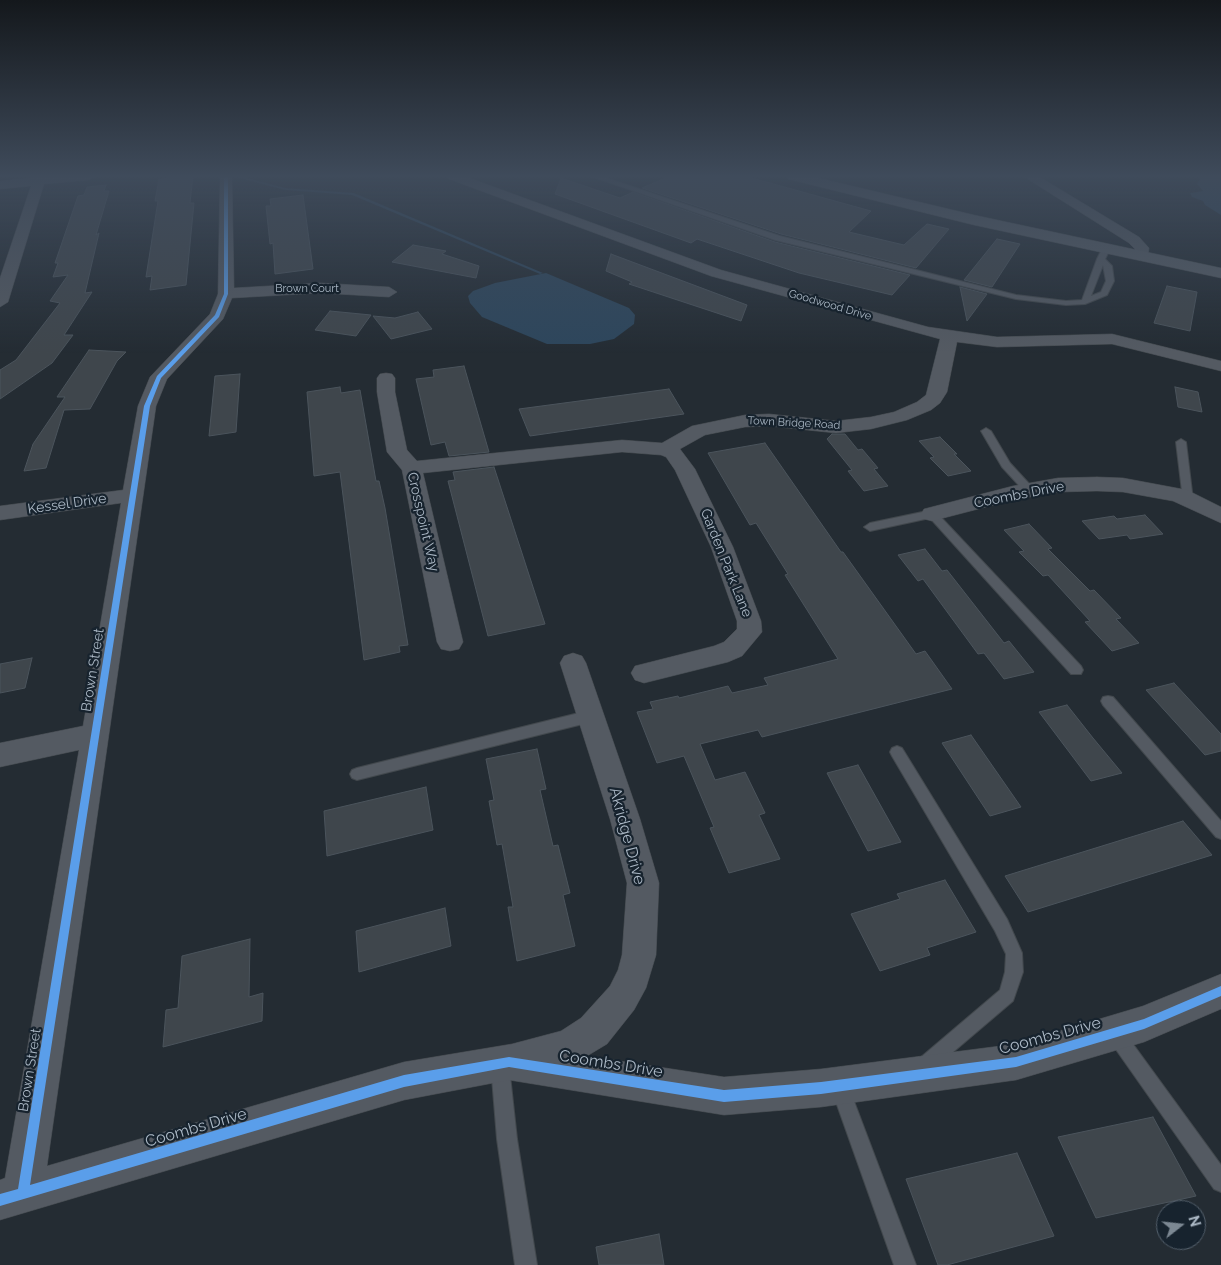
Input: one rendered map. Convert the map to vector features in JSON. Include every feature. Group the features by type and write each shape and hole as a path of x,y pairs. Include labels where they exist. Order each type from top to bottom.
{"main road":[{"path":"1032,235 1104,253 1141,256 1221,273"}],"street":[{"path":"0,302 22,235"},
{"name":"Brown Street","path":"12,1196 95,735 147,406 159,377 211,323 222,307 226,294 226,235"},
{"name":"Goodwood Drive","path":"613,235 716,273 949,336 997,342 1112,339 1221,366"},
{"path":"1126,235 1142,248 1141,256"},
{"name":"Brown Court","path":"226,294 261,290 320,288 389,292"},
{"name":"Town Bridge Road","path":"666,449 699,430 745,420 769,420 836,427 871,423 900,416 924,406 938,392 949,336"},
{"name":"Crosspoint Way","path":"386,378 386,392 397,452 412,468 450,642"},
{"path":"412,468 622,446 666,449"},
{"name":"Garden Park Lane","path":"644,673 719,655 733,649 750,632 749,621 703,504 685,469 673,453 666,449"},
{"name":"Coombs Drive","path":"932,514 1029,490 1058,486 1123,485 1179,495 1221,516"},
{"name":"Kessel Drive","path":"0,513 133,495"},
{"name":"Akridge Drive","path":"505,1063 568,1047 594,1031 622,998 634,976 640,955 643,883 625,819 573,663"},
{"path":"0,755 95,735"},
{"name":"Coombs Drive","path":"12,1196 404,1081 505,1063 724,1096 840,1085 1016,1062 1144,1024 1221,991"}],"lane":[{"path":"769,235 1016,297 1066,303 1085,302 1104,293 1110,281 1104,253"},
{"path":"1085,302 1104,253"},
{"path":"986,431 1006,466 1029,490"},
{"path":"1182,442 1188,500"},
{"path":"870,527 932,514 1076,670"},
{"path":"1108,701 1221,832"},
{"path":"357,774 591,716"},
{"path":"897,752 1001,925 1014,953 1014,972 1007,995 911,1077"},
{"path":"1114,1033 1221,1182"},
{"path":"505,1063 507,1139 526,1265"},
{"path":"840,1085 904,1265"}],"water":[{"path":"546,273 629,308 635,315 634,324 614,339 590,344 547,344 482,317 470,303 468,296 473,291 495,283"}],"building":[{"path":"65,235 99,235 85,293 92,292 64,335 73,335 52,363 0,399 0,370 16,360 60,303 50,301 68,275 53,277 58,263 55,263"},
{"path":"153,235 191,235 186,285 150,290 152,276 146,277"},
{"path":"269,235 308,235 313,269 275,274 273,243 270,244"},
{"path":"669,235 755,235 775,242 910,275 892,295 799,273 697,239 691,243"},
{"path":"785,235 862,235 904,245 915,235 944,235 916,268"},
{"path":"997,239 1020,244 992,287 964,280"},
{"path":"413,245 446,251 442,254 479,266 476,278 392,262"},
{"path":"611,254 747,305 741,321 629,284 632,282 606,271"},
{"path":"1167,286 1197,292 1190,331 1154,323"},
{"path":"960,287 987,294 967,321"},
{"path":"330,311 371,315 356,336 315,330"},
{"path":"418,312 432,329 391,339 373,316 395,318"},
{"path":"89,350 126,352 117,361 90,409 64,410 46,468 24,471 33,444 65,397 57,397"},
{"path":"464,366 489,452 449,456 445,442 431,445 416,379 434,377 433,370"},
{"path":"240,374 236,432 209,436 215,376"},
{"path":"340,387 341,393 360,390 376,481 379,481 385,508 408,645 399,646 400,652 364,660 340,472 314,476 307,392"},
{"path":"1175,387 1198,392 1202,412 1178,407"},
{"path":"669,389 684,414 530,436 519,409"},
{"path":"832,434 845,434 858,450 862,449 878,468 874,469 888,486 864,491 848,471 852,470 827,439"},
{"path":"940,437 971,471 948,476 930,458 934,457 919,441"},
{"path":"765,443 841,552 843,552 916,654 925,651 952,689 762,737 758,730 700,744 715,780 745,772 765,813 759,815 780,859 729,873 710,828 714,827 684,756 657,763 637,712 653,709 650,702 678,696 679,698 728,686 732,693 768,685 764,678 838,659 785,575 788,574 756,523 750,525 708,453"},
{"path":"494,467 545,624 488,636 448,481 455,480 453,472"},
{"path":"1145,515 1163,534 1130,539 1127,535 1099,539 1082,521 1114,516 1117,519"},
{"path":"1029,524 1052,548 1048,549 1090,591 1094,590 1121,618 1116,619 1139,643 1112,651 1085,622 1090,621 1048,575 1043,576 1019,552 1024,551 1004,530"},
{"path":"925,549 942,571 947,570 1004,643 1009,641 1034,672 1004,679 984,653 978,654 923,579 918,581 898,555"},
{"path":"32,658 25,688 0,693 0,664"},
{"path":"1174,683 1221,734 1221,751 1205,755 1146,690"},
{"path":"1067,705 1122,773 1091,781 1039,712"},
{"path":"971,735 1021,807 990,816 942,743"},
{"path":"537,749 546,789 540,790 553,846 558,845 570,893 563,895 575,946 517,961 508,907 513,907 502,844 497,845 489,801 494,800 486,759"},
{"path":"858,765 901,842 868,851 827,773"},
{"path":"426,787 433,830 327,856 324,811"},
{"path":"1183,821 1212,855 1028,912 1005,876"},
{"path":"945,880 976,932 927,948 930,955 880,971 851,914 900,899 897,894"},
{"path":"445,908 451,946 359,972 356,931"},
{"path":"250,939 249,997 263,993 262,1021 163,1047 166,1010 178,1008 182,956"},
{"path":"1153,1117 1196,1196 1178,1200 1156,1200 1156,1205 1096,1218 1058,1137"},
{"path":"1017,1153 1054,1236 947,1265 938,1265 906,1179"},
{"path":"659,1234 664,1265 599,1265 596,1247"}],"waterway":[{"path":"451,235 541,273"}],"cycle path":[{"path":"23,1193 147,406 159,377 217,316 226,294 226,235"},
{"path":"0,1200 404,1081 509,1062 724,1096 821,1088 1016,1062 1144,1024 1221,991"}]}
